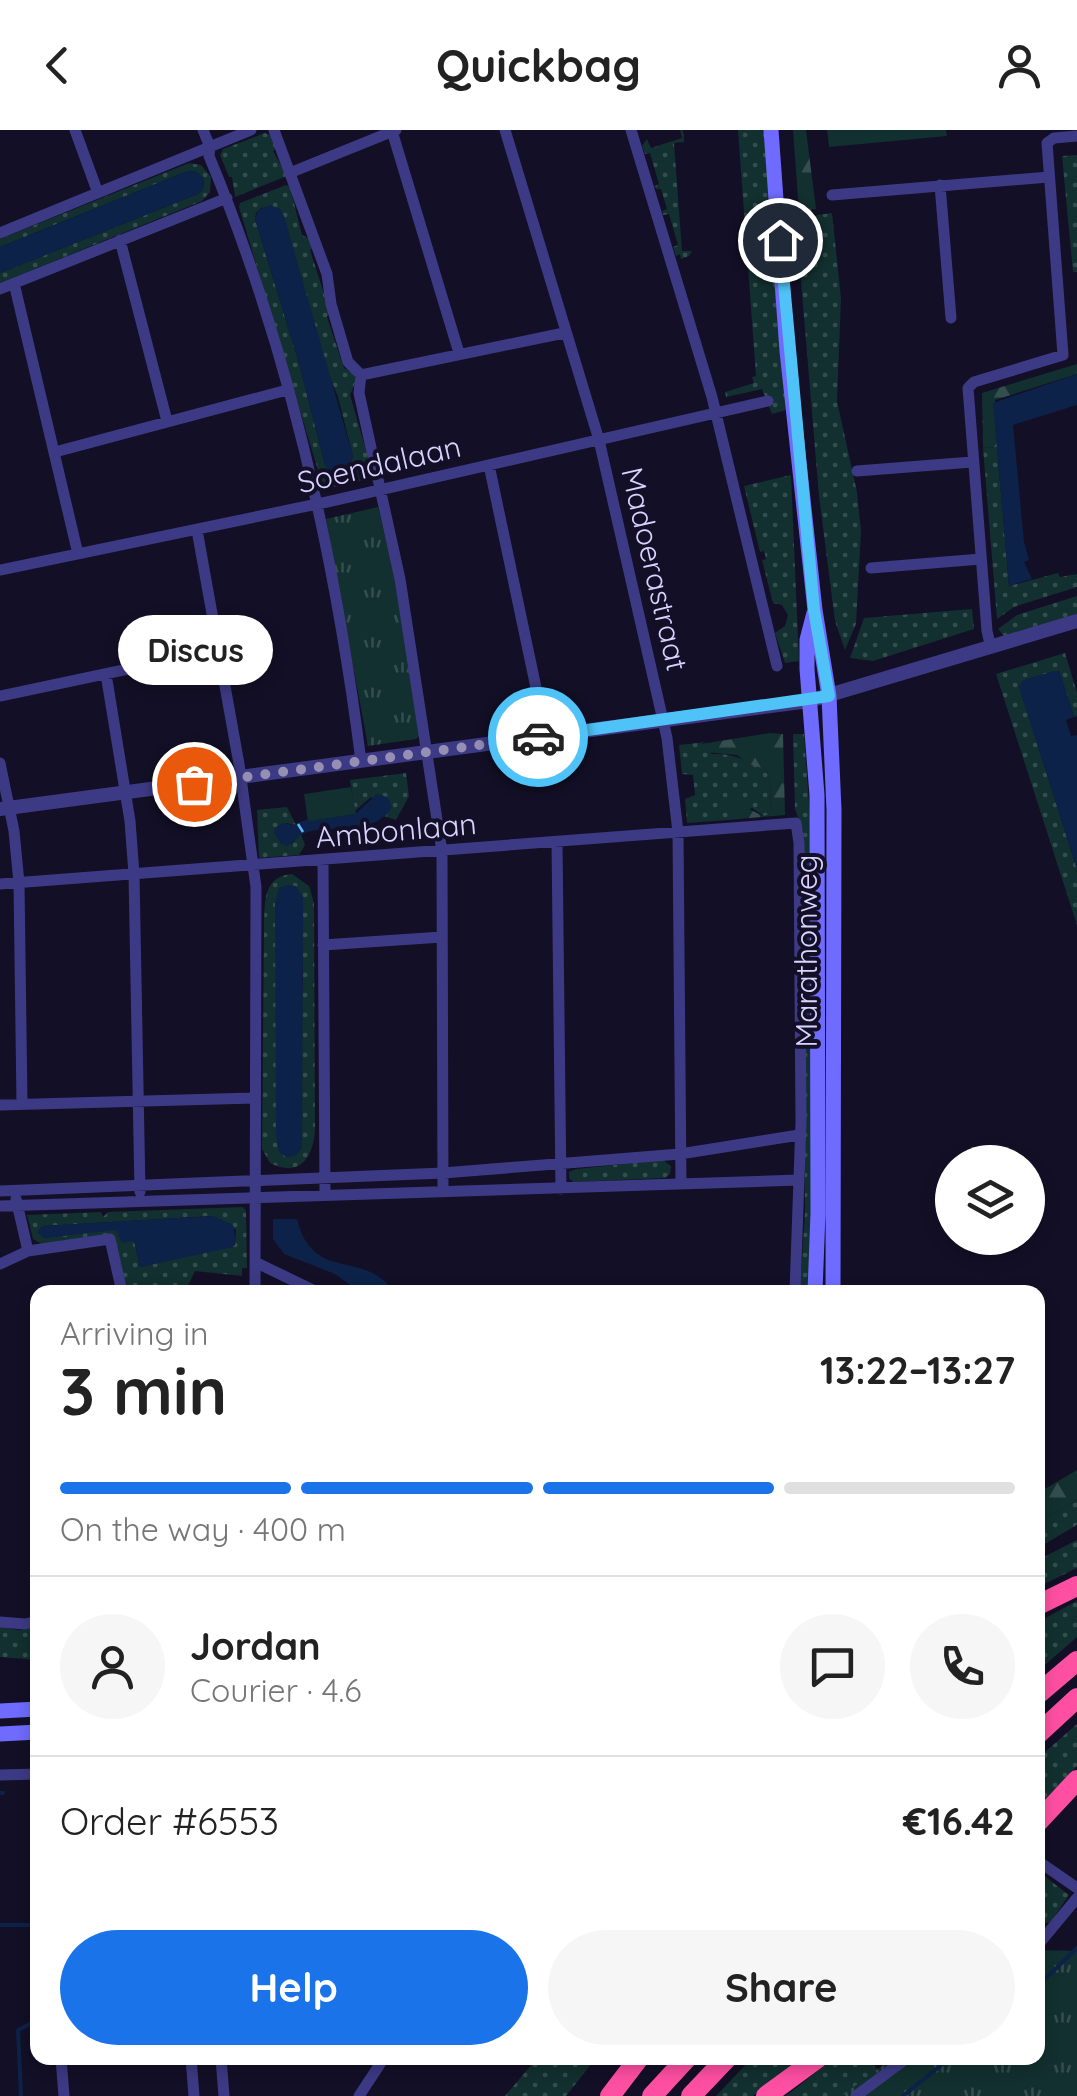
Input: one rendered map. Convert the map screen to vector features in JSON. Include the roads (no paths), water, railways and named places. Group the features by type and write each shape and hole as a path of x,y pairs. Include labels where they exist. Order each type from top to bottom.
{"highway":[{"path":"1045,1602 1077,1586"},
{"path":"1045,1688 1077,1661"},
{"path":"1045,1728 1077,1698"},
{"path":"1045,1814 1077,1780"},
{"path":"610,2096 634,2065"},
{"path":"652,2096 681,2065"},
{"path":"691,2096 720,2065"},
{"path":"766,2096 808,2065"}],"main road":[{"name":"Marathonweg","path":"771,130 814,610 829,696 834,810 833,1285"},
{"name":"Marathonweg","path":"814,610 807,640 817,794 816,1285"},
{"path":"0,1710 30,1710"},
{"path":"0,1734 30,1732"}],"street":[{"path":"75,130 98,193"},
{"path":"203,130 287,390 317,504 347,654 361,761"},
{"path":"0,233 251,130"},
{"path":"274,130 327,274 331,304 348,362 361,375"},
{"path":"292,172 394,130 459,354"},
{"name":"Madoerastraat","path":"505,130 599,440 662,720 678,832 681,1184"},
{"path":"631,130 716,414 777,666"},
{"path":"991,648 968,388 974,382 1063,355 1047,143 1054,138 1077,136"},
{"path":"832,195 1050,177"},
{"path":"940,185 951,318"},
{"path":"0,289 227,198"},
{"path":"120,240 167,421"},
{"path":"14,283 78,554"},
{"path":"361,375 564,332"},
{"path":"361,375 359,393 415,660 442,852 443,1190"},
{"path":"55,452 287,390"},
{"name":"Soendalaan","path":"0,570 382,490 768,401"},
{"path":"856,472 972,462"},
{"path":"489,465 546,736"},
{"path":"196,530 242,778 256,887 255,1285"},
{"path":"872,568 981,558"},
{"path":"4,808 809,701 1077,622"},
{"path":"0,696 218,650"},
{"path":"106,674 134,874 140,1201"},
{"path":"0,763 4,808 14,831 18,883 22,1104"},
{"name":"Ambonlaan","path":"0,884 796,824 799,1135"},
{"path":"557,842 561,1188"},
{"path":"323,862 324,1194"},
{"path":"323,945 442,937"},
{"path":"0,1105 254,1098"},
{"path":"7,1191 443,1173 680,1154 799,1135 795,1285"},
{"path":"0,1206 799,1180"},
{"path":"7,1191 18,1206 28,1251"},
{"path":"0,1264 28,1251 110,1239 120,1285"},
{"path":"255,1262 303,1285"},
{"path":"0,1622 30,1623"},
{"path":"0,1774 30,1774"},
{"path":"1045,1866 1077,1888"},
{"path":"1045,1932 1077,1898"},
{"path":"62,2065 64,2096"},
{"path":"192,2065 194,2096"},
{"path":"222,2065 224,2096"},
{"path":"360,2096 380,2065"},
{"path":"856,2096 898,2065"}],"water":[{"path":"188,171 197,172 204,179 198,194 0,273 0,247"},
{"path":"270,205 280,209 284,216 353,456 349,467 341,472 332,472 325,465 255,219 258,210"},
{"path":"1077,374 1077,405 1013,425 1029,560 1024,562 1032,579 1009,586 993,403"},
{"path":"1060,673 1074,717 1066,720 1071,736 1077,735 1077,869 1019,687 1023,680"},
{"path":"377,794 387,797 392,807 375,822 307,832 287,846 274,833 283,823 293,825 308,819 355,814"},
{"path":"296,886 303,898 302,1148 295,1156 286,1157 279,1152 276,1136 275,903 279,888"},
{"path":"213,1216 233,1225 233,1247 140,1267 134,1241 122,1243 116,1230 44,1238 37,1232 43,1226"},
{"path":"273,1219 297,1219 315,1252 368,1271 388,1285 350,1285 335,1274 284,1254 273,1239"}],"waterway":[{"path":"0,1925 30,1925"},
{"path":"1045,1979 1077,1948"},
{"path":"21,2096 18,2030 30,2024"},
{"path":"903,2096 941,2065"}],"place":[{"name":"Discus","path":"194,784"}]}
